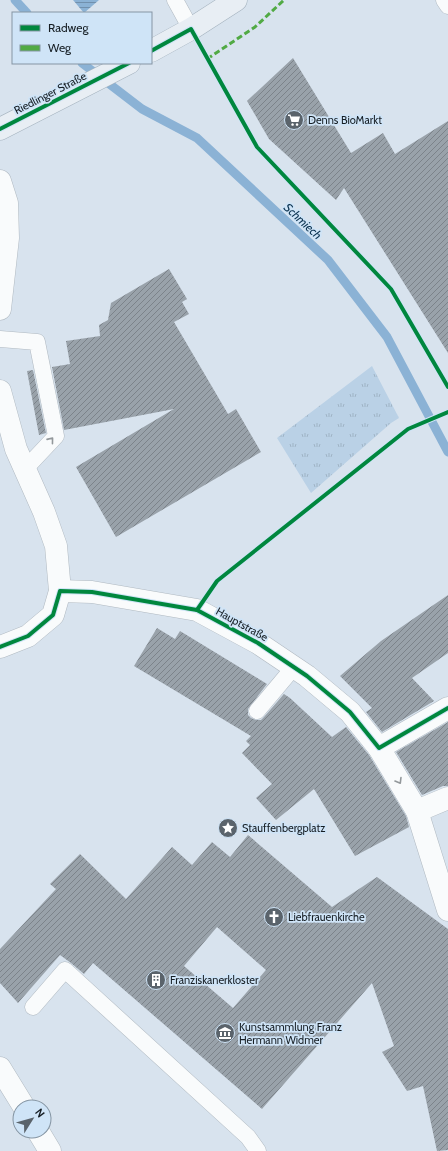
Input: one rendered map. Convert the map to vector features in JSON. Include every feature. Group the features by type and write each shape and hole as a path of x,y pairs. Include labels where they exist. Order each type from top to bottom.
{"main road":[{"path":"152,50 191,29 236,0"},
{"name":"Riedlinger Straße","path":"0,129 127,64"}],"street":[{"path":"0,181 7,203 8,238 0,309"},
{"path":"0,391 16,449 44,512 56,546 60,590 53,615 28,636 0,647"},
{"name":"Hauptstraße","path":"60,590 92,592 196,610 258,643 307,676 350,712 379,748 417,811 448,910"},
{"path":"379,748 448,708"},
{"path":"417,811 448,798"},
{"path":"0,1068 19,1099"},
{"path":"43,1139 50,1151"}],"lane":[{"path":"175,0 191,29"},
{"path":"444,0 448,6"},
{"path":"0,339 37,342 56,436 26,469"},
{"path":"257,711 294,667"},
{"path":"33,1007 65,970 248,1137 258,1151"}],"green space":[{"path":"372,366 399,418 391,423 311,493 277,438"}],"water":[{"path":"73,0 99,0 85,12 83,12"}],"building":[{"path":"293,58 351,153 383,133 395,154 448,121 448,353 344,188 336,200 269,139 247,101"},
{"path":"169,269 187,299 182,302 189,314 174,322 228,414 236,409 261,452 116,537 76,467 174,409 64,430 52,367 70,364 66,341 100,336 99,325 108,320 111,303"},
{"path":"33,370 46,433 39,435 27,371"},
{"path":"448,595 448,653 412,678 434,701 382,732 366,712 372,708 340,676 381,641"},
{"path":"157,628 175,639 180,631 267,684 248,709 248,715 251,718 261,720 284,694 332,737 346,727 369,755 406,816 409,827 355,856 314,789 276,820 256,798 272,784 242,753 250,745 246,741 251,736 134,666"},
{"path":"448,722 448,786 443,786 422,795 396,752"},
{"path":"248,835 332,907 377,877 448,929 448,1150 437,1151 423,1086 407,1091 382,1052 394,1046 372,983 262,1109 93,963 84,974 60,955 18,1003 0,983 0,949 56,889 50,884 80,854 126,899 172,847 192,865 212,842 230,857","holes":["217,927 266,970 233,1008 184,966"]}],"waterway":[{"name":"Schmiech","path":"15,0 26,12"},
{"name":"Schmiech","path":"83,64 142,109 197,138 328,260 387,337 448,452"}],"marked path":[{"path":"207,59 255,27 284,0"}],"cycle path":[{"path":"152,50 191,29 257,147 391,289 448,387"},
{"path":"0,129 127,64"},
{"path":"197,610 217,581 408,429 448,412"},
{"path":"0,647 28,636 53,615 60,591 92,592 197,610 258,643 307,676 350,712 379,748 448,708"}],"place":[{"name":"Denns BioMarkt","path":"294,120"},
{"name":"Stauffenbergplatz","path":"228,828"},
{"name":"Liebfrauenkirche","path":"274,917"},
{"name":"Franziskanerkloster","path":"156,980"},
{"name":"Kunstsammlung Franz Hermann Widmer","path":"225,1033"}]}
